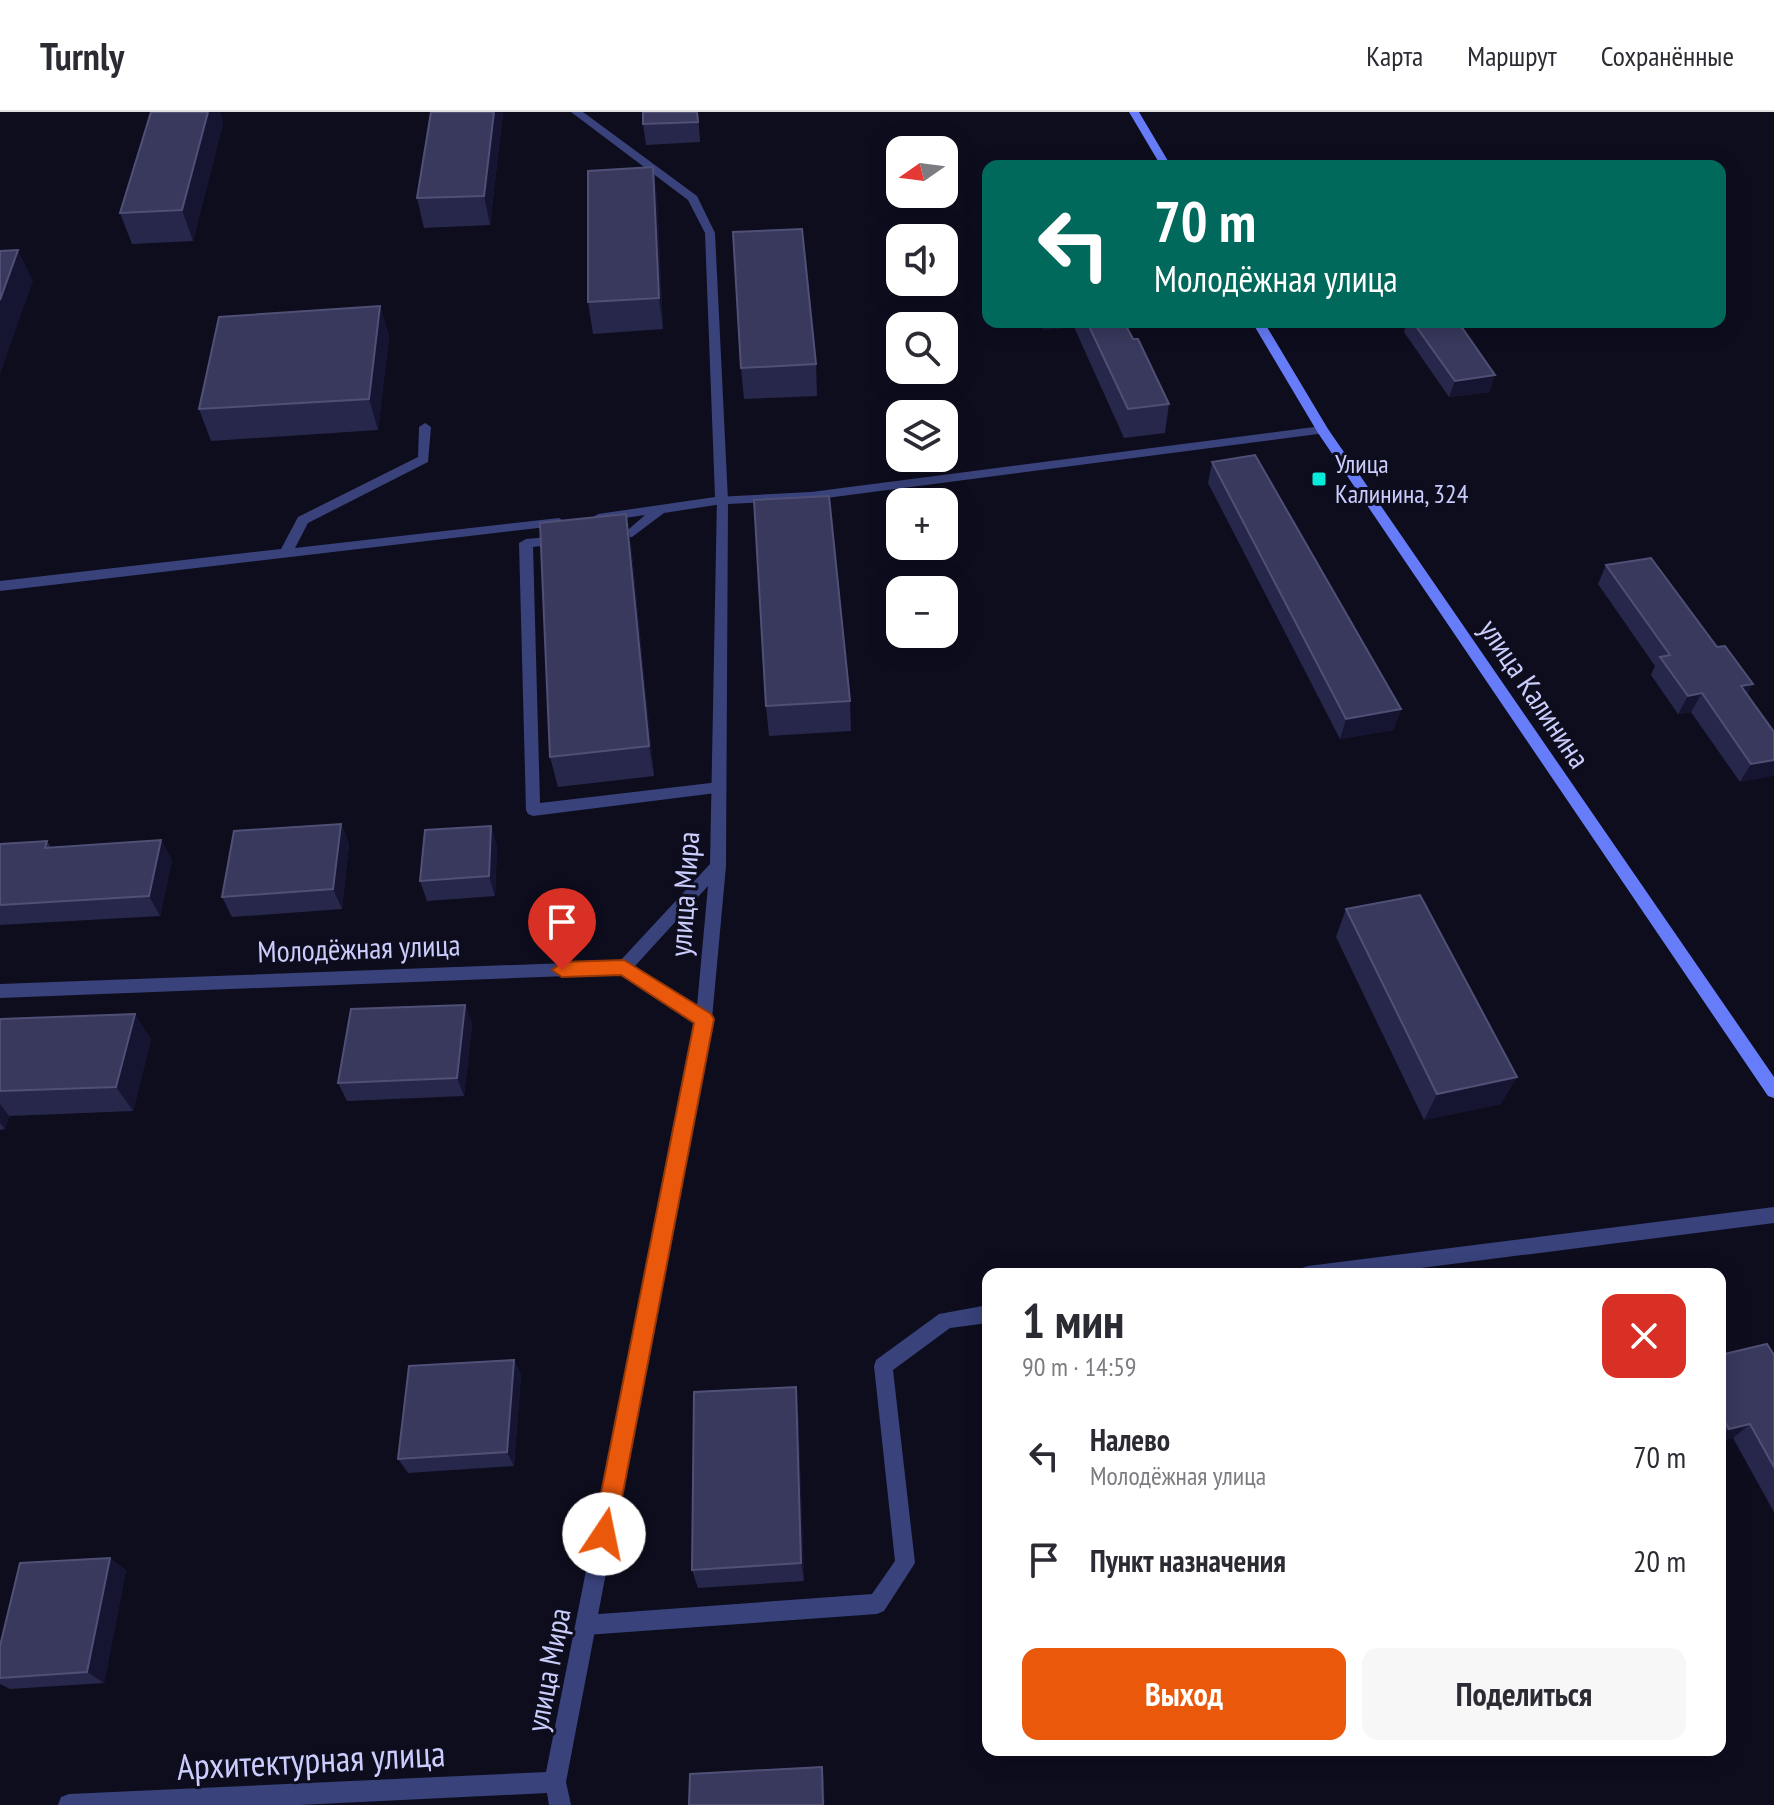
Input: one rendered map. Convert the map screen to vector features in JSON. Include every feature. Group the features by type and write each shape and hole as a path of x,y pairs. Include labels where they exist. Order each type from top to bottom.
{"street":[{"name":"улица Мира","path":"560,1805 555,1782 704,1019 718,866 722,500 710,233 693,198 576,112"},
{"path":"1134,112 1162,160"},
{"name":"улица Калинина","path":"1262,328 1322,430 1774,1091"},
{"path":"286,553 303,520 424,459 425,427"},
{"path":"587,519 722,500 811,496 1322,430"},
{"path":"661,508 632,533 526,543 533,810 719,788"},
{"path":"0,586 571,521"},
{"path":"704,1019 624,967 718,866"},
{"name":"Молодёжная улица","path":"0,991 624,967"},
{"path":"1355,1268 1774,1215"},
{"path":"586,1625 877,1604 905,1563 883,1366 946,1320 982,1315"},
{"name":"Архитектурная улица","path":"69,1805 555,1782"}],"building":[{"path":"151,112 208,112 182,210 120,213"},
{"path":"431,112 494,112 484,196 417,198"},
{"path":"643,112 697,112 698,122 643,124"},
{"path":"653,167 659,298 588,302 588,171"},
{"path":"802,229 816,364 741,368 733,232"},
{"path":"18,250 0,300 0,251"},
{"path":"380,306 369,399 199,409 219,317"},
{"path":"1090,328 1127,328 1133,339 1138,339 1169,404 1128,409"},
{"path":"1417,328 1462,328 1495,375 1455,381"},
{"path":"1255,455 1401,709 1346,719 1212,462"},
{"path":"829,496 850,701 766,706 754,500"},
{"path":"626,514 649,746 550,757 540,523"},
{"path":"1651,558 1717,647 1725,646 1753,684 1741,686 1774,732 1774,760 1751,764 1702,693 1688,696 1660,657 1670,655 1606,565"},
{"path":"341,824 333,889 222,897 234,831"},
{"path":"491,826 489,876 420,881 425,830"},
{"path":"161,840 149,896 0,905 0,844 47,841 45,848"},
{"path":"1420,895 1517,1077 1437,1094 1346,909"},
{"path":"465,1005 457,1078 338,1083 351,1009"},
{"path":"135,1014 116,1087 0,1091 0,1019"},
{"path":"1767,1344 1774,1355 1774,1467 1750,1424 1729,1429 1726,1424 1726,1354"},
{"path":"514,1360 507,1452 398,1459 409,1366"},
{"path":"796,1387 801,1563 692,1570 694,1392"},
{"path":"110,1558 87,1672 0,1678 0,1646 20,1563"},
{"path":"822,1767 823,1805 689,1805 690,1774"}],"place":[{"name":"Улица Калинина, 324","path":"1319,479"}],"route":[{"path":"562,970 624,967 704,1019 604,1534"}]}
